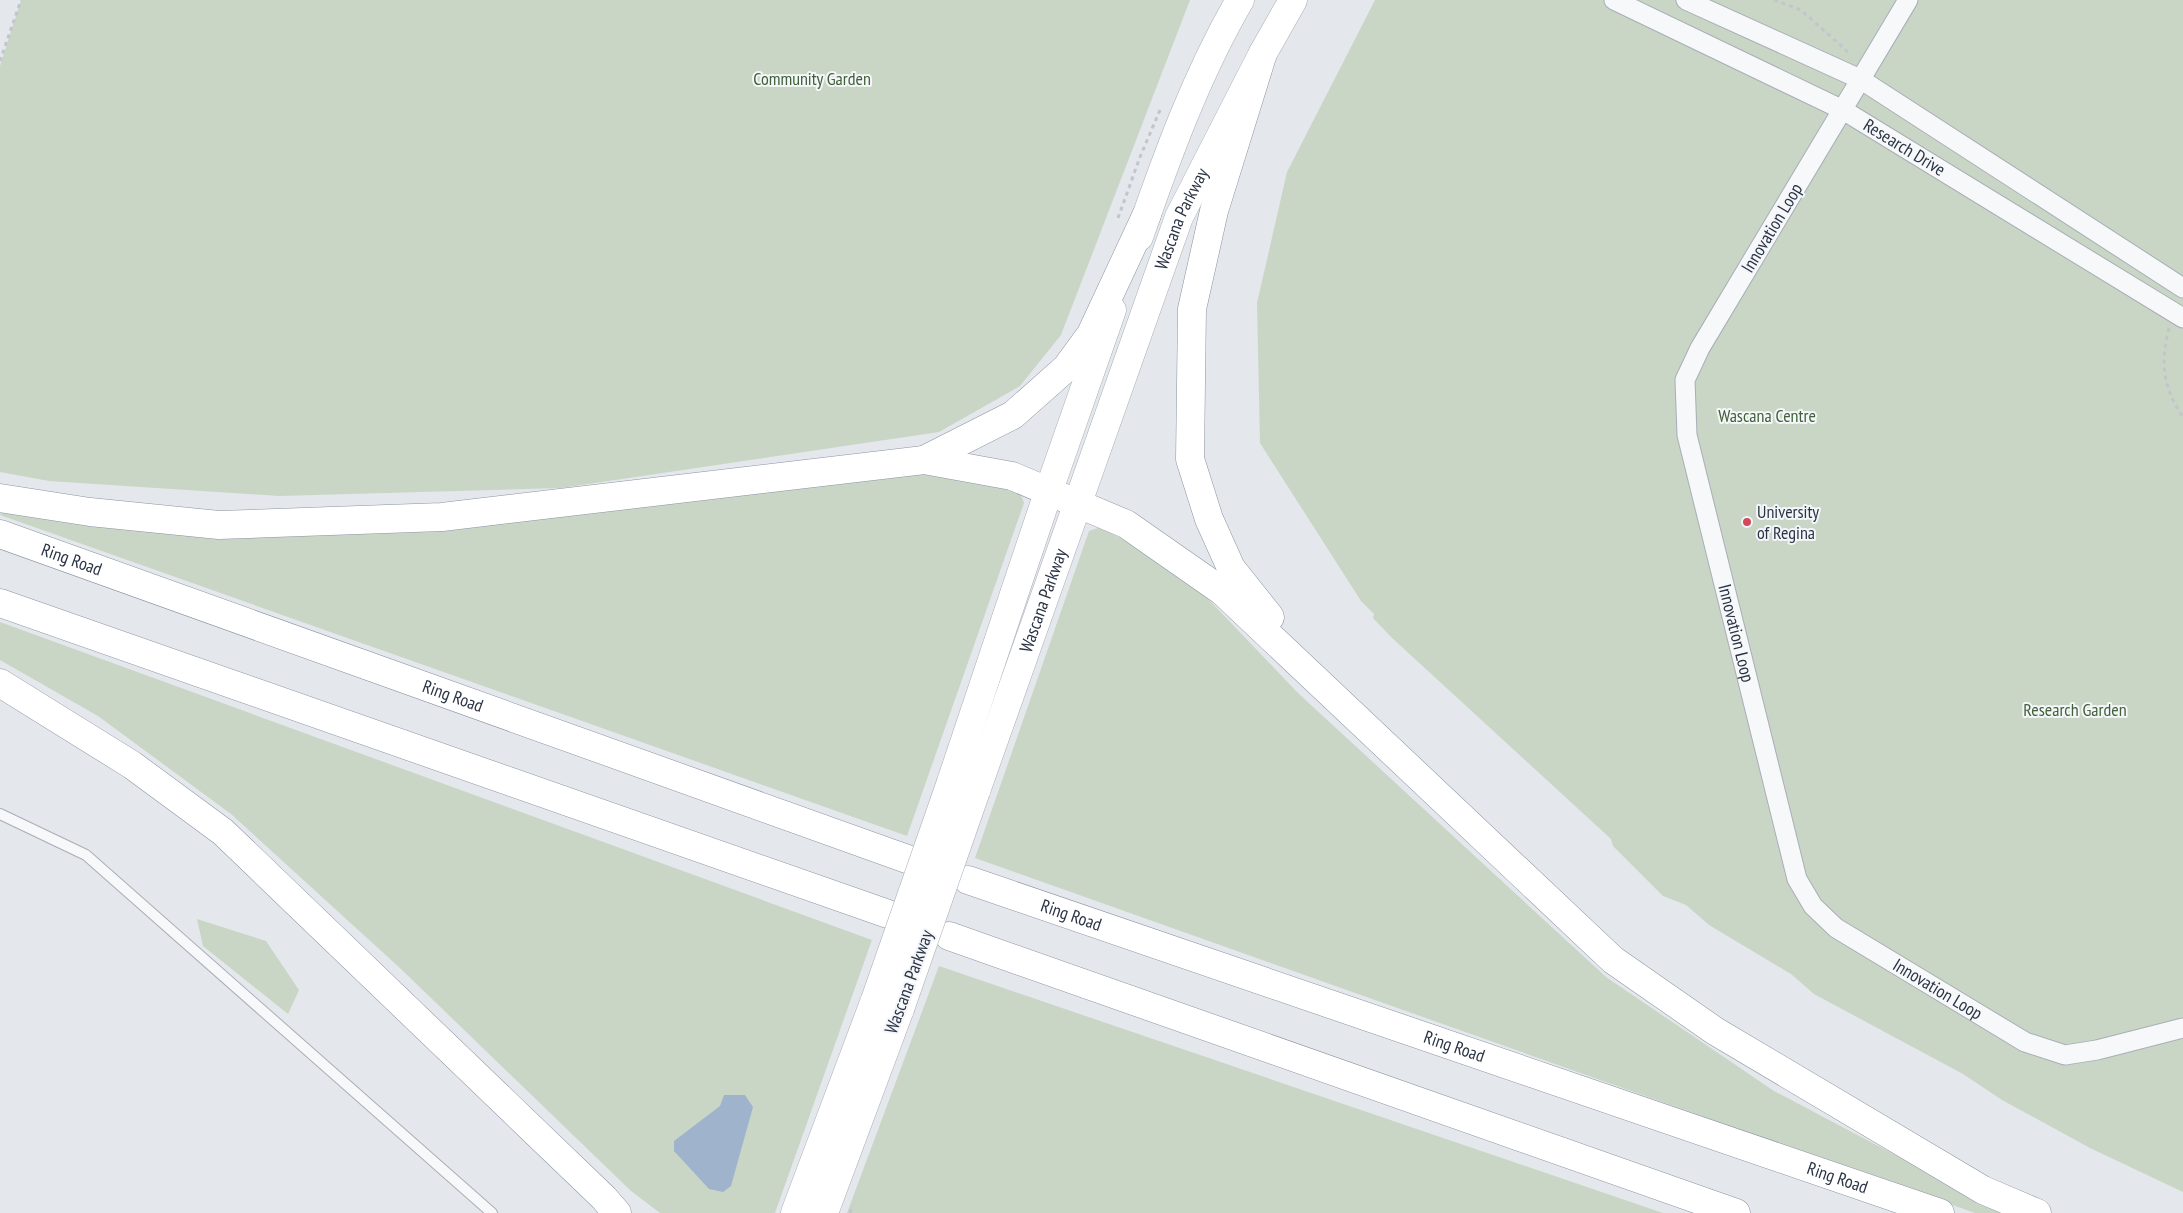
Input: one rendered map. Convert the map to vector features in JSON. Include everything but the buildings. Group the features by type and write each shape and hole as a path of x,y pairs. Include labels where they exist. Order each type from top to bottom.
{"main road":[{"name":"Wascana Parkway","path":"824,1213 951,782 1048,490 1147,214 1199,81 1218,38 1240,0"},
{"name":"Wascana Parkway","path":"795,1213 887,1004 976,791 1080,504 1179,217 1263,53 1294,4"},
{"path":"1263,53 1214,211 1192,309 1190,459 1209,519 1231,568 1336,698"},
{"path":"924,460 1013,415 1066,368 1091,334 1147,214"},
{"path":"0,498 90,512 220,525 442,517 924,460 1012,476 1126,524 1222,591 1613,960 1715,1032 1984,1190 2037,1213"},
{"name":"Ring Road","path":"0,534 907,859"},
{"path":"0,603 888,914"},
{"path":"0,683 132,765 223,832 616,1208"},
{"name":"Ring Road","path":"968,880 1940,1213"},
{"path":"949,936 1736,1213"}],"street":[{"name":"Research Drive","path":"1614,0 1844,110 2176,323"},
{"name":"Research Drive","path":"1686,0 1860,79 2183,288"},
{"name":"Innovation Loop","path":"1908,0 1700,348 1685,380 1687,435 1797,880 1814,906 1836,928 2025,1042 2065,1055 2097,1050 2183,1028"}],"lane":[{"path":"0,814 86,855 492,1213"}],"path":[{"path":"0,61 21,0"},
{"path":"1118,219 1140,157 1163,103"},
{"path":"2176,323 2163,352 2163,375 2170,397 2183,417"}],"green space":[{"name":"Community Garden","path":"21,0 1190,0 1061,335 1020,386 939,432 561,488 279,496 49,481 0,472 0,66"},
{"name":"Wascana Centre","path":"1375,0 2183,0 2183,1192 2090,1148 2002,1100 1963,1074 1814,994 1791,974 1709,925 1686,905 1663,896 1613,846 1611,839 1391,637 1373,618 1374,614 1361,601 1260,443 1257,303 1287,172"},
{"path":"918,471 1019,489 1024,503 907,836 0,515 4,507 235,534"},
{"path":"1101,527 1187,577 1299,694 1606,977 1774,1091 1918,1167 2019,1213 1975,1213 975,858 1089,531"},
{"path":"0,622 872,940 775,1213 660,1213 631,1191 401,969 231,814 98,716 0,660"},
{"path":"197,919 266,941 299,990 288,1014 203,946"},
{"path":"939,966 1663,1213 847,1213"}],"water":[{"path":"724,1095 745,1095 753,1107 731,1186 723,1192 709,1189 674,1151 674,1141 720,1106"}],"place":[{"name":"University of Regina","path":"1747,522"}],"park label":[{"name":"Research Garden","path":"2075,710"}]}
